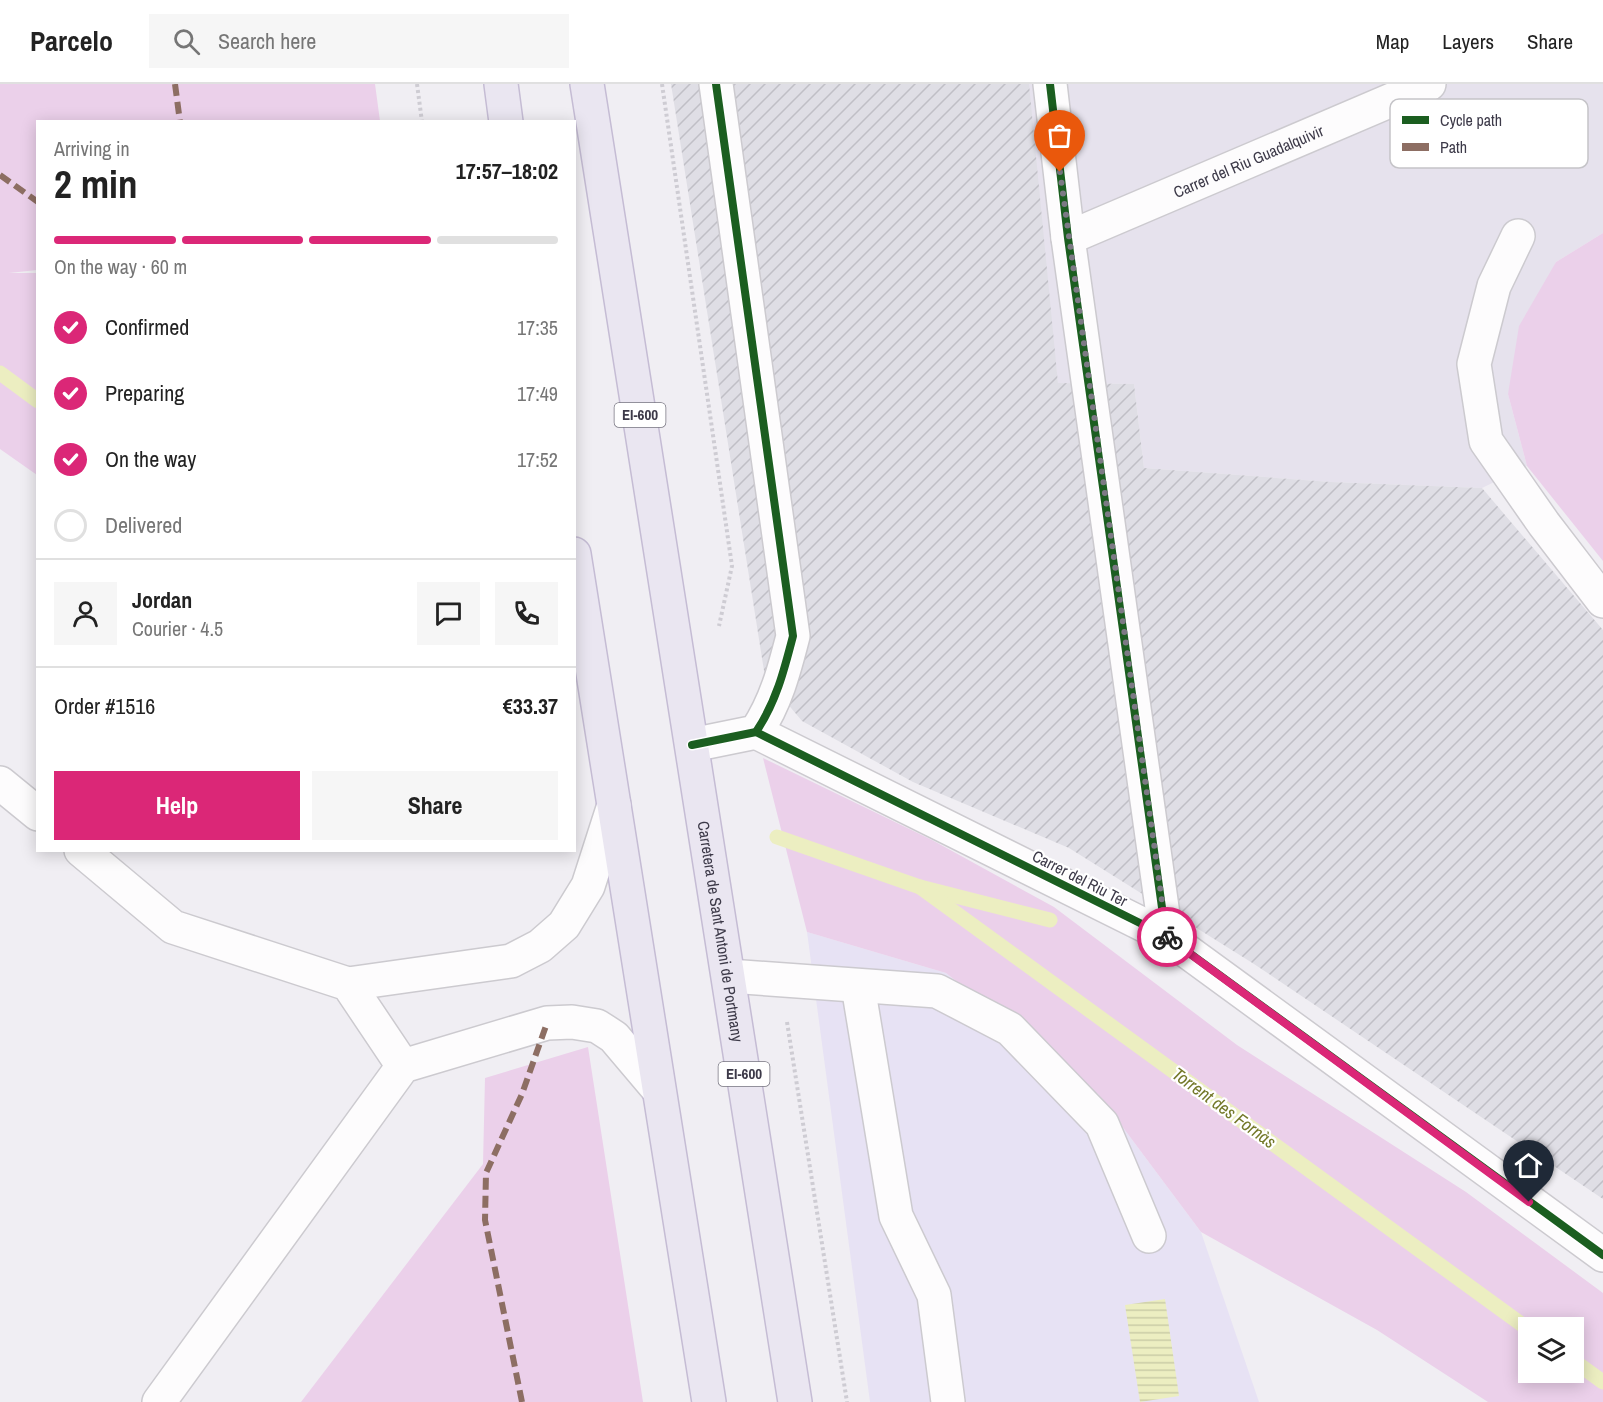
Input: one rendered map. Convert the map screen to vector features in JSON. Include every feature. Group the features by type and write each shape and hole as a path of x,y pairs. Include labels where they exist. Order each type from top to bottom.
{"main road":[{"path":"501,84 507,120"},
{"name":"EI-600","path":"587,84 692,745"},
{"path":"576,567 709,1402"},
{"name":"Carretera de Sant Antoni de Portmany","path":"692,745 795,1402"}],"street":[{"path":"692,745 756,732 768,713 781,683 793,636 716,84"},
{"path":"1050,84 1068,238 1166,936"},
{"name":"Carrer del Riu Guadalquivir","path":"1394,99 1429,84"},
{"name":"Carrer del Riu Guadalquivir","path":"1068,238 1390,101"},
{"path":"1518,236 1494,286 1474,364 1486,441 1544,524 1603,601"},
{"name":"Carrer del Riu Ter","path":"756,732 1166,936 1603,1256"},
{"path":"0,783 36,812"},
{"path":"83,852 172,927 348,984 512,961 540,946 564,925 588,886 614,805"},
{"path":"729,976 937,991 1010,1029 1102,1124 1149,1236"},
{"path":"348,984 403,1066"},
{"path":"858,986 896,1216 934,1295 948,1402"},
{"path":"159,1402 403,1066 547,1023 572,1022 597,1026 614,1037 658,1089"}],"path":[{"path":"417,84 422,120"},
{"path":"662,84 732,566 717,633"},
{"path":"781,979 847,1402"}],"shaded area":[{"path":"0,84 375,84 380,120 36,120 36,270 9,273 36,273 36,474 0,449"},
{"path":"671,84 1029,84 1058,383 1134,384 1144,468 1331,482 1482,488 1603,630 1603,1199 1254,964 1069,848 913,782 802,721 765,677"},
{"path":"1022,84 1603,84 1603,233 1556,262 1508,394 1527,466 1482,488 1331,482 1144,468 1134,384 1058,383"},
{"path":"1603,233 1603,561 1527,466 1508,394 1519,326 1556,262"},
{"path":"763,758 932,840 1054,907 1237,1045 1466,1192 1603,1293 1603,1402 1488,1402 1377,1330 1201,1232 1098,1094 946,973 807,932"},
{"path":"807,932 946,973 1098,1094 1201,1232 1259,1402 870,1402"},
{"path":"588,1047 643,1402 301,1402 483,1164 485,1078"},
{"path":"1165,1299 1179,1396 1140,1402 1125,1305"}],"waterway":[{"name":"Torrent des Fornàs","path":"0,373 36,400"},
{"name":"Torrent des Fornàs","path":"777,837 920,887 1050,920"},
{"name":"Torrent des Fornàs","path":"920,887 1518,1322"},
{"name":"Torrent des Fornàs","path":"1584,1368 1603,1382"}],"marked path":[{"path":"175,84 180,120"},
{"path":"0,175 36,201"},
{"path":"522,1402 485,1220 486,1173 522,1094 547,1023"}],"cycle path":[{"path":"692,745 756,732 774,698 793,636 716,84"},
{"path":"1050,84 1068,238 1166,936"},
{"path":"756,732 1166,936 1603,1255"}],"way so far":[{"path":"1060,172 1167,937"}],"route":[{"path":"1167,937 1214,974 1529,1202"}]}
